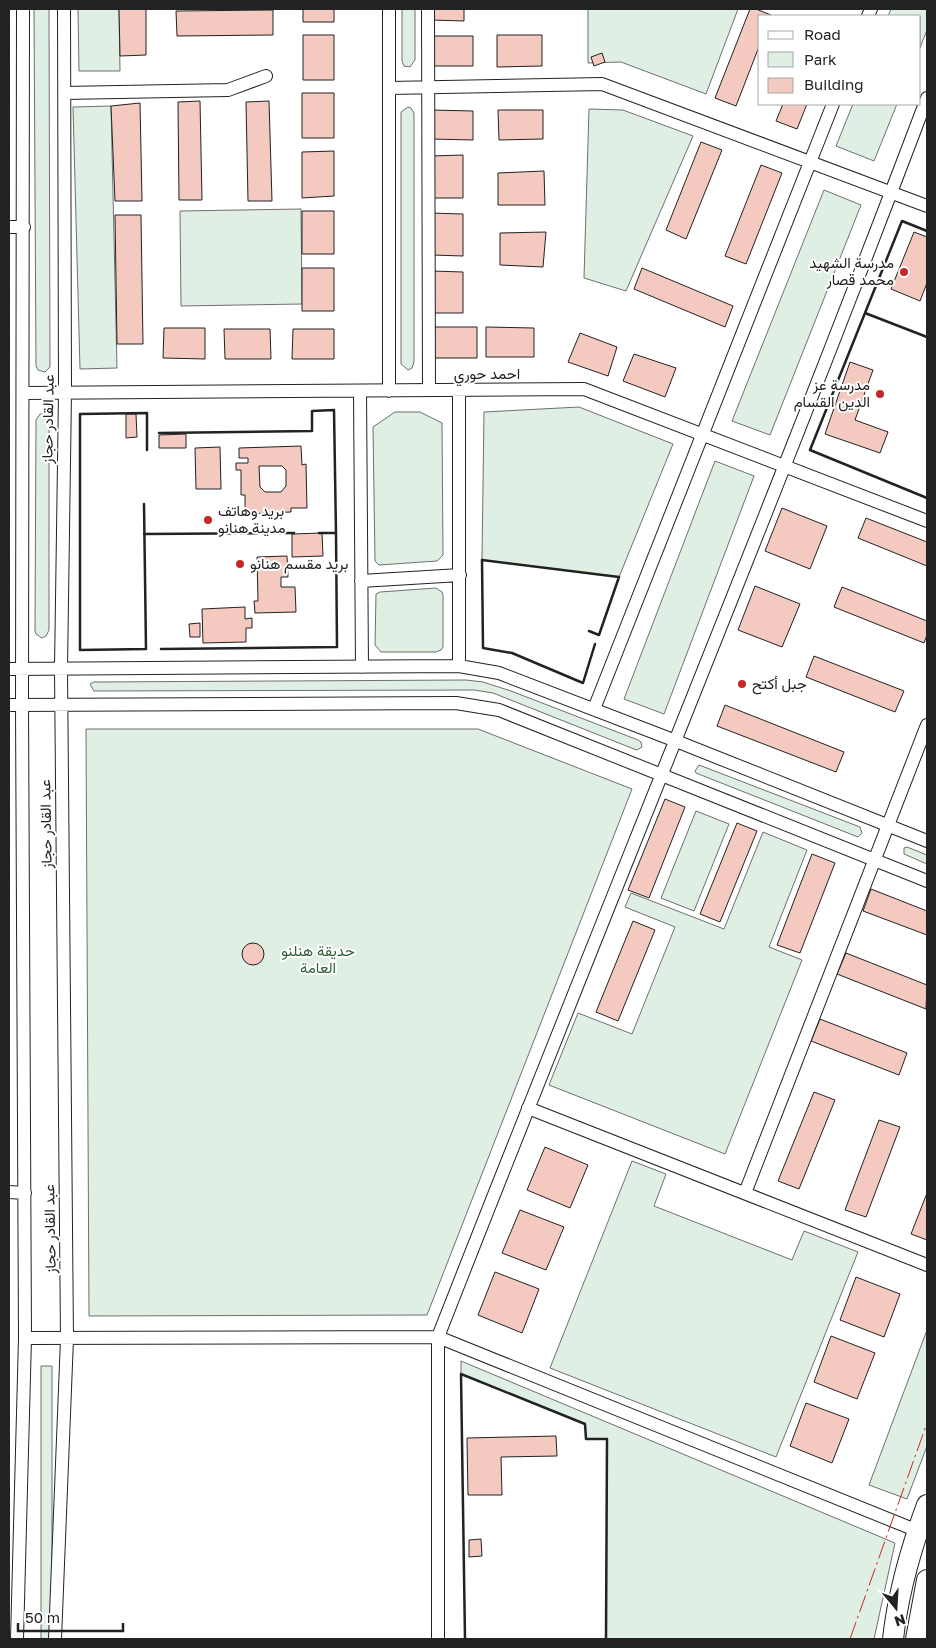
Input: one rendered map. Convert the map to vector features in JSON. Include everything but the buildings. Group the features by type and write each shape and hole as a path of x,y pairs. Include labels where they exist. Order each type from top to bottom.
{"main road":[{"path":"893,1639 909,1561 927,1505"},
{"path":"916,1639 927,1580"}],"street":[{"name":"عبد القادر حجاز","path":"17,1639 26,1338 22,705 24,9"},
{"name":"عبد القادر حجاز","path":"55,1639 67,1339 60,669 65,393 64,9"},
{"path":"389,9 389,391"},
{"path":"428,9 429,390"},
{"path":"64,93 228,90 266,76"},
{"path":"389,88 602,84 927,206"},
{"path":"438,1639 438,1337 528,1108 663,775 892,192 927,98"},
{"path":"594,709 833,105"},
{"path":"9,227 24,227"},
{"name":"احمد حوري","path":"23,393 584,389 927,521"},
{"path":"459,390 460,666"},
{"path":"360,391 362,667"},
{"path":"361,581 460,575"},
{"path":"9,669 460,666 499,673 927,840"},
{"path":"9,705 456,703 498,710 927,881"},
{"path":"745,1193 927,725"},
{"path":"528,1108 927,1265"},
{"path":"9,1192 25,1193"},
{"path":"26,1338 438,1337 918,1530"}],"green space":[{"path":"34,9 49,9 50,367 45,372 38,370 36,366"},
{"path":"78,9 119,9 120,71 79,71"},
{"path":"402,9 415,9 415,60 410,67 404,66 402,61"},
{"path":"588,9 738,9 706,94 621,62 588,63"},
{"path":"891,9 927,9 927,30 921,45 921,15 888,15"},
{"path":"853,105 897,105 874,161 836,146"},
{"path":"111,106 117,368 80,369 73,107"},
{"path":"408,107 414,113 414,362 412,368 408,370 401,364 401,112"},
{"path":"589,109 623,110 693,136 626,291 584,278"},
{"path":"824,190 861,205 770,435 732,421"},
{"path":"301,209 302,304 181,306 180,211"},
{"path":"579,407 673,444 619,577 482,560 484,412"},
{"path":"395,412 420,412 442,423 443,555 437,561 379,565 375,561 373,427"},
{"path":"40,414 45,414 49,420 49,630 46,636 42,638 35,631 36,420"},
{"path":"715,461 754,476 664,714 624,699"},
{"path":"436,588 443,595 443,647 441,650 436,652 381,652 375,645 376,594 380,592"},
{"path":"466,680 483,682 511,691 638,740 641,742 642,747 637,750 634,749 493,693 474,690 94,691 90,684 94,682"},
{"name":"حديقة هنلنو العامة","path":"86,729 478,729 632,789 427,1315 89,1316"},
{"path":"699,765 860,827 862,833 858,837 696,773 695,771"},
{"path":"696,811 729,824 694,911 661,898"},
{"path":"763,832 807,850 769,947 802,960 725,1154 549,1085 578,1013 632,1034 675,927 625,907 631,893 724,929"},
{"path":"907,847 927,855 927,864 904,854 904,848"},
{"path":"632,1161 666,1174 654,1206 792,1260 804,1231 858,1252 776,1457 550,1368"},
{"path":"927,1330 927,1446 907,1499 869,1485"},
{"path":"461,1361 895,1543 874,1639 606,1639 607,1439 586,1439 585,1424 461,1374"},
{"path":"41,1366 52,1366 52,1639 41,1639"}],"wall":[{"path":"865,313 902,221 927,231"},
{"path":"927,337 865,313 810,450 927,498"},
{"path":"159,433 312,431 312,411 334,410 336,533"},
{"path":"144,504 146,649 80,650 80,414 147,413 147,450"},
{"path":"144,534 294,533"},
{"path":"161,649 337,647 336,533 319,533"},
{"path":"589,631 599,635 619,577 482,560 483,648 512,653 583,683 595,644"},
{"path":"465,1639 461,1374 585,1424 586,1439 607,1439 606,1639"}],"power":[{"path":"850,1639 927,1423"}],"place":[{"name":"مدرسة الشهيد محمد قصار","path":"904,272"},
{"name":"مدرسة عز الدين القسام","path":"880,394"},
{"name":"بريد وهاتف مدينة هنانو","path":"208,520"},
{"name":"بريد مقسم هنانو","path":"240,564"},
{"name":"جبل أكتح","path":"742,684"}]}
